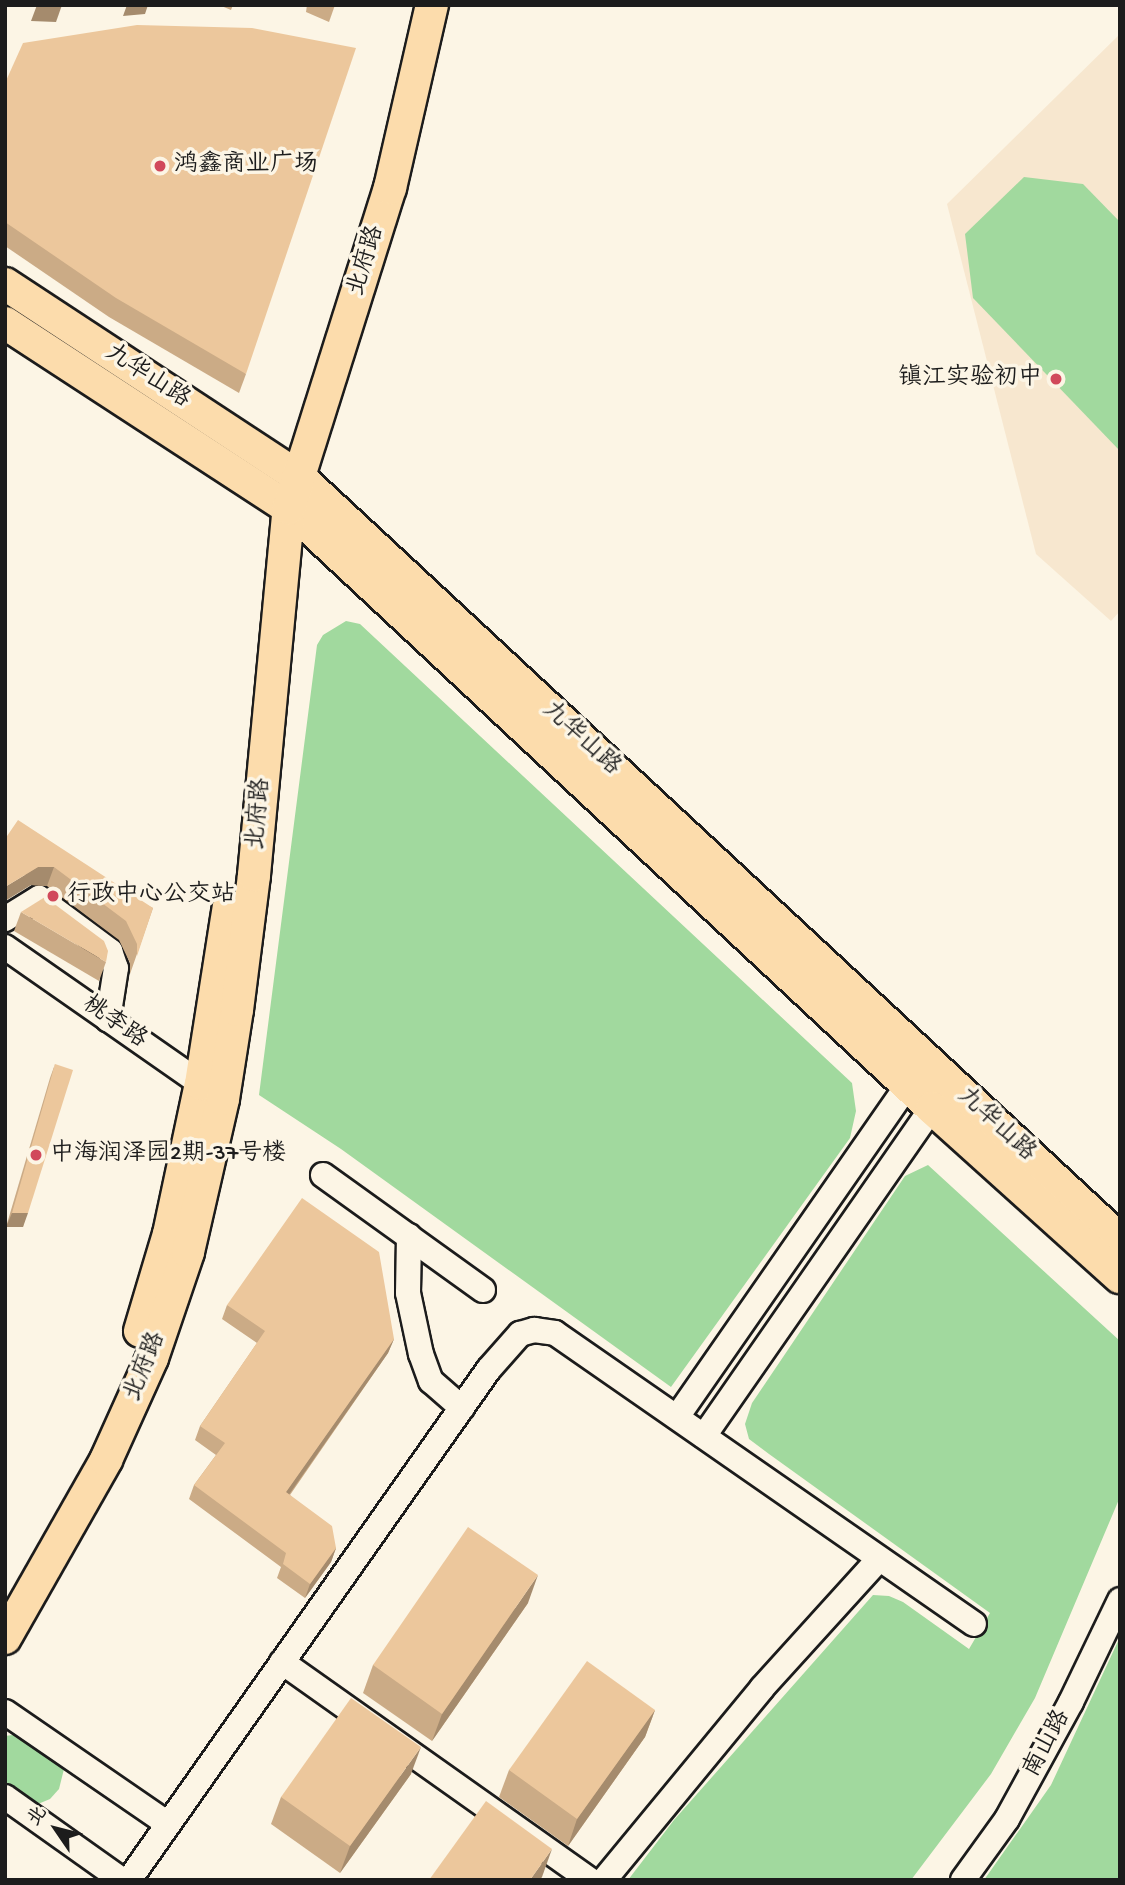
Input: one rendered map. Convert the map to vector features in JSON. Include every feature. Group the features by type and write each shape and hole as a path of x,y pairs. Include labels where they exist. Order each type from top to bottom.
{"main road":[{"name":"北府路","path":"292,472 371,179 412,5"},
{"name":"北府路","path":"5,1638 106,1460 152,1359 188,1252 212,1091 254,875 282,504 390,188 432,5"},
{"name":"九华山路","path":"5,284 292,472 1120,1240"},
{"name":"九华山路","path":"5,323 282,504 908,1086 1120,1277"},
{"name":"北府路","path":"5,1603 44,1536 132,1357 212,1091"}],"street":[{"path":"5,919 39,898 110,951 116,968 108,1019"},
{"name":"桃李路","path":"5,947 212,1091"},
{"path":"677,1416 908,1086"},
{"path":"704,1436 932,1108"},
{"path":"323,1175 483,1290"},
{"path":"409,1236 408,1293 421,1354 431,1381 462,1408"},
{"path":"129,1880 462,1408 520,1334 534,1330 555,1333 974,1625"},
{"path":"604,1880 762,1688 878,1560"},
{"name":"南山路","path":"963,1880 1007,1819 1071,1702 1120,1600"},
{"path":"282,1662 590,1880"},
{"path":"5,1712 168,1824"},
{"path":"5,1797 122,1880"}],"shaded area":[{"name":"镇江实验初中","path":"1120,34 1120,611 1111,621 1036,554 947,204"}],"green space":[{"path":"1024,177 1083,184 1120,222 1120,451 973,298 965,234"},
{"path":"346,621 360,624 852,1083 856,1111 850,1138 671,1387 341,1149 259,1095 317,645 323,635"},
{"path":"928,1165 1120,1341 1120,1497 1035,1698 991,1774 911,1880 628,1880 674,1820 873,1595 889,1596 903,1602 969,1649 990,1613 749,1439 745,1424 752,1403 905,1176"},
{"path":"1120,1637 1120,1880 984,1880 1051,1785"},
{"path":"20,1734 65,1765 59,1789 50,1799 38,1804 5,1782 5,1736"}],"building":[{"name":"鸿鑫商业广场","path":"137,25 252,28 356,48 246,374 116,298 5,222 5,83 23,43"},
{"path":"18,820 153,908 137,956 137,944 126,921 54,867 38,867 5,887 5,839"},
{"path":"45,897 104,941 108,951 106,962 21,912"},
{"name":"中海润泽园2期-37号楼","path":"55,1064 73,1070 28,1213 12,1213"},
{"path":"302,1198 379,1252 394,1339 286,1492 332,1526 336,1548 310,1584 283,1564 286,1553 194,1485 225,1443 200,1426 265,1331 227,1305"},
{"path":"468,1527 538,1575 442,1714 373,1665"},
{"path":"587,1661 655,1710 577,1819 509,1770"},
{"path":"351,1698 421,1747 350,1846 281,1797"},
{"path":"486,1801 552,1849 530,1880 429,1880"}],"place":[{"name":"鸿鑫商业广场","path":"160,166"},
{"name":"镇江实验初中","path":"1056,379"},
{"name":"行政中心公交站","path":"53,896"},
{"name":"中海润泽园2期-37号楼","path":"36,1155"}]}
